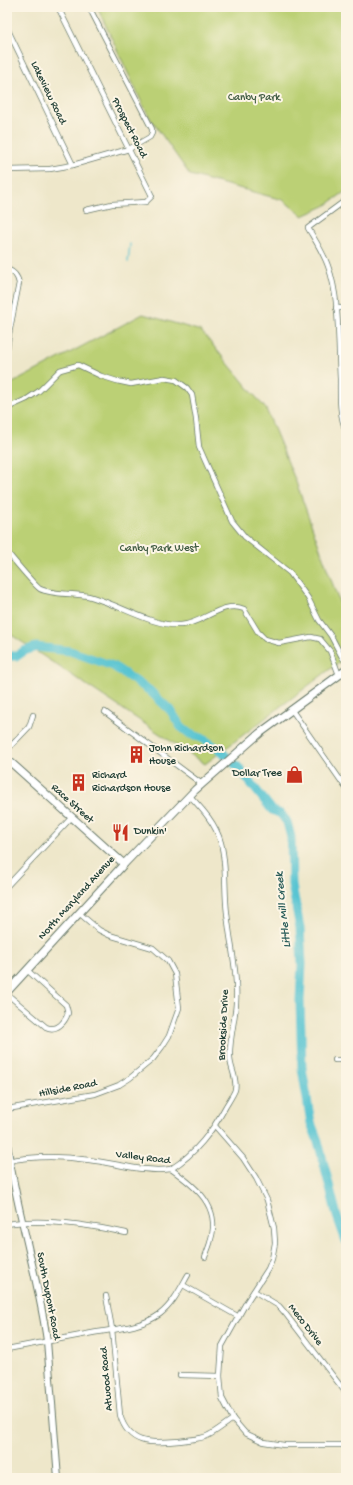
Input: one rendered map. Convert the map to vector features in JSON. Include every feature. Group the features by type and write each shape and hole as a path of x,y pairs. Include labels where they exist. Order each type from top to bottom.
{"main road":[{"name":"North Maryland Avenue","path":"8,989 124,864 202,784 260,732 346,670"},
{"name":"Race Street","path":"7,759 124,864"}],"street":[{"name":"Prospect Road","path":"58,7 152,196 146,202 112,204 86,210"},
{"path":"7,170 50,169 73,165 128,149 150,137 152,129 89,7"},
{"name":"Lakeview Road","path":"7,28 73,165"},
{"path":"346,200 308,228 329,267 335,288 343,425 346,430"},
{"path":"7,269 18,277 19,283 8,334 7,349"},
{"path":"336,308 346,308"},
{"path":"7,408 27,399 60,370 78,365 101,376 131,384 164,378 176,380 187,388 192,395 199,447 232,521 245,537 290,573 308,598 319,620 332,636 346,662"},
{"path":"339,368 346,368"},
{"path":"7,552 39,588 55,592 87,596 162,623 182,625 193,623 229,607 244,609 258,632 265,639 279,643 311,637 320,639 330,651 339,675"},
{"path":"291,710 346,788"},
{"path":"105,712 202,784"},
{"path":"7,750 29,727 33,715"},
{"name":"Brookside Drive","path":"171,1169 185,1160 215,1126 235,1090 235,1077 231,1068 230,1058 236,1002 235,968 227,912 221,843 216,829 206,813 190,796"},
{"path":"7,886 71,818"},
{"name":"Hillside Road","path":"7,1109 96,1094 119,1085 153,1059 169,1036 178,1008 175,974 168,961 154,948 110,935 99,930 79,913"},
{"path":"8,989 46,1027 56,1028 63,1023 68,1013 66,1005 27,970"},
{"path":"335,1060 346,1060"},
{"path":"215,1126 243,1158 256,1178 266,1200 274,1228 275,1243 268,1270 222,1346 220,1376 222,1398 233,1419 245,1433 264,1442 284,1445 346,1445"},
{"name":"South Dupont Road","path":"7,1143 8,1161 48,1342 58,1478"},
{"name":"Valley Road","path":"8,1161 36,1158 64,1158 89,1160 153,1170 171,1169 203,1195 210,1208 213,1222 212,1238 205,1257"},
{"path":"7,1224 22,1222 87,1225 126,1233"},
{"path":"7,1349 139,1324 160,1314 173,1301 188,1275"},
{"path":"183,1285 239,1317"},
{"name":"Meco Drive","path":"254,1291 278,1306 285,1313 346,1393"},
{"name":"Atwood Road","path":"106,1296 112,1329 120,1415 122,1424 132,1435 140,1440 151,1442 200,1438 209,1435 233,1419"},
{"path":"180,1375 220,1376"}],"green space":[{"name":"Canby Park","path":"97,7 346,7 346,191 325,206 303,216 283,200 190,175 150,118"},
{"name":"Canby Park West","path":"143,314 201,331 266,409 296,482 346,621 346,657 205,764 7,632 7,386"}],"waterway":[{"path":"128,262 130,244"},
{"name":"Little Mill Creek","path":"7,656 17,656 24,651 36,647 70,651 113,666 150,691 171,711 181,727 190,734 202,738 216,747 238,767 272,810 281,814 287,822 291,837 292,885 300,928 302,964 300,1000 302,1068 311,1123 318,1141 337,1216 346,1241"}],"place":[{"name":"John Richardson House","path":"136,755"},
{"name":"Dollar Tree","path":"295,774"},
{"name":"Richard Richardson House","path":"79,782"},
{"name":"Dunkin'","path":"121,832"}]}
